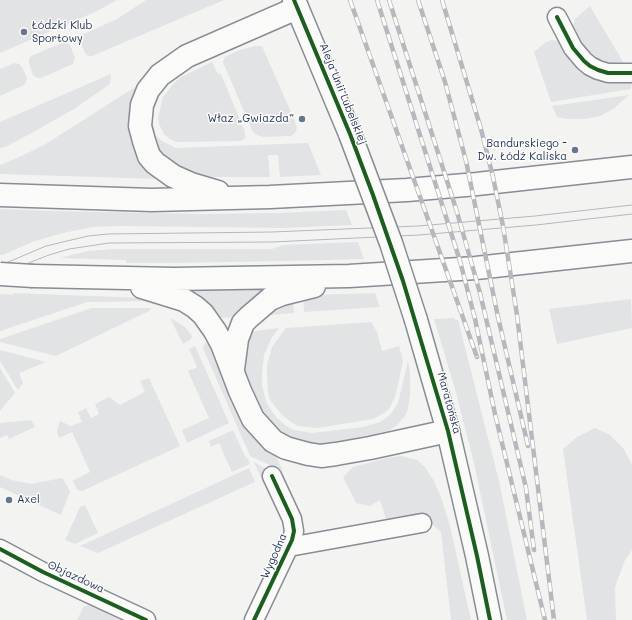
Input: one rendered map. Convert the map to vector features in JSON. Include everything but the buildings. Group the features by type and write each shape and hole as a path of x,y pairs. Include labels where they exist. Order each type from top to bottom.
{"main road":[{"path":"245,198 209,190 191,184 173,176 155,163 149,156 140,126 142,105 153,82 160,75 187,56 296,4"},
{"name":"Aleja Unii Lubelskiej","path":"296,4 350,134 373,195"},
{"path":"0,195 146,200 245,198 406,190 477,184 632,167"},
{"name":"Maratońska","path":"373,195 391,243 416,320 448,431 490,620"},
{"path":"0,274 110,279 223,279 349,276 476,268 632,251"},
{"path":"233,370 235,346 239,333 246,320 256,309 270,299 282,294 349,276"},
{"path":"110,279 178,297 195,307 215,331 233,370 242,397 254,419 273,441 286,448 296,452 321,456 370,448 448,431"}],"street":[{"path":"557,17 573,48 590,66 608,73 632,73"},
{"name":"Wygodna","path":"254,620 289,547 294,532 292,519 272,476"},
{"path":"289,547 422,524"},
{"name":"Objazdowa","path":"0,549 43,572 146,620"}],"shaded area":[{"name":"Łódzki Klub Sportowy","path":"0,0 117,0 95,12 0,53"},
{"path":"146,0 224,0 92,56 88,56 85,53 80,41 84,34 117,19"},
{"path":"590,6 626,67 619,67 597,61 584,50 573,31 573,26 575,19"},
{"path":"552,40 558,41 632,81 631,89 551,102 534,52 546,42"},
{"path":"62,43 70,45 75,58 73,64 41,78 37,78 33,75 29,64 29,59 31,56"},
{"path":"255,46 262,46 294,119 297,128 295,133 291,136 263,137 255,134 223,62 225,57 240,50"},
{"path":"212,62 218,74 221,74 245,132 245,138 241,141 177,142 170,139 164,134 158,118 163,97 181,77"},
{"path":"15,63 22,67 27,78 26,82 24,85 0,96 0,69"},
{"path":"111,74 110,84 74,109 28,135 0,148 0,122"},
{"path":"140,84 160,179 0,174 0,165 44,145"},
{"path":"629,95 613,109 600,116 585,119 567,119 557,117 552,106"},
{"path":"156,98 152,121 156,136 162,141 176,148 308,143 321,175 280,177 278,155 268,155 270,177 194,177 180,172 157,150 148,113"},
{"path":"0,209 203,214 346,210 352,225 282,228 93,227 63,233 32,242 0,255"},
{"path":"358,242 364,259 126,263 126,260 60,258 88,251 113,249 272,249 283,245"},
{"path":"182,289 268,290 238,317 215,318"},
{"path":"14,293 144,298 160,301 87,302 0,331 0,294 13,295"},
{"path":"375,293 380,307 304,312 303,297 316,295"},
{"path":"631,299 632,328 557,344 549,309"},
{"path":"293,300 294,313 259,316"},
{"path":"92,308 150,308 151,310 56,356 0,342 0,339"},
{"path":"170,318 184,326 192,336 190,340 183,344"},
{"path":"455,318 455,320 458,320 499,481 527,620 507,620 474,463 455,389 434,319"},
{"path":"371,322 377,332 382,351 399,346 403,362 395,397 389,409 373,419 318,428 298,426 282,415 270,400 268,392 267,365 272,347 286,328"},
{"path":"279,328 272,337 264,355 262,386 267,404 277,418 285,425 294,430 312,433 363,427 380,422 390,415 398,403 408,361 410,372 410,394 408,409 405,416 397,425 388,431 334,443 312,444 298,441 284,435 277,430 260,411 243,366 247,332"},
{"path":"212,340 230,395 243,422 260,443 275,454 283,471 250,456 203,348 205,343"},
{"path":"195,346 229,423 187,443 182,430 209,418 188,371 197,367 189,349"},
{"path":"0,350 46,362 19,373 23,383 18,390 0,361"},
{"path":"0,368 15,393 0,411"},
{"path":"149,378 180,446 82,491 77,490 73,481 90,472 72,432 59,438 57,431 60,421 71,426 82,422 78,412 86,408 91,418 99,414 95,404 109,397 120,405 145,392 140,381"},
{"path":"31,420 35,427 9,439 7,435 0,438 0,423"},
{"path":"595,428 610,435 624,449 632,465 632,550 625,560 615,587 616,620 587,620 563,449 577,437"},
{"path":"233,430 250,464 232,472 219,443 211,447 209,441"},
{"path":"401,456 417,460 425,467 434,481 441,497 450,526 471,620 451,620 441,532 426,519 386,519 380,500 370,506 356,503 343,477 353,467"},
{"path":"254,462 271,472 267,484 264,485"},
{"path":"249,468 255,482 98,553 80,546"},
{"path":"0,475 12,480 31,484 62,478 70,491 61,515 0,487"},
{"path":"85,505 98,533 75,544 65,540 80,507"},
{"path":"91,605 119,620 77,620 84,606"}],"tram line":[{"path":"0,267 46,246 88,236 108,234 272,232 418,226 535,216 632,205"},
{"path":"0,278 31,262 49,255 69,249 109,243 272,242 419,235 536,225 632,214"}],"railway":[{"path":"350,0 477,357"},
{"path":"377,0 460,261 475,319 495,414 545,620"},
{"path":"389,0 457,212 480,293 526,488 534,550"},
{"path":"418,0 445,82 466,161 498,317 528,446"},
{"path":"442,0 481,129 503,226 517,315 554,620"}],"cycle path":[{"path":"294,0 350,134 403,281 448,431 490,620"},
{"path":"557,17 573,48 590,66 608,73 632,73"},
{"path":"254,620 292,540 294,531 292,519 272,476"},
{"path":"0,549 43,572 146,620"}],"place":[{"name":"Łódzki Klub Sportowy","path":"24,32"},
{"name":"Właz „Gwiazda”","path":"302,119"},
{"name":"Bandurskiego - Dw. Łódź Kaliska","path":"575,150"},
{"name":"Axel","path":"9,500"}]}
